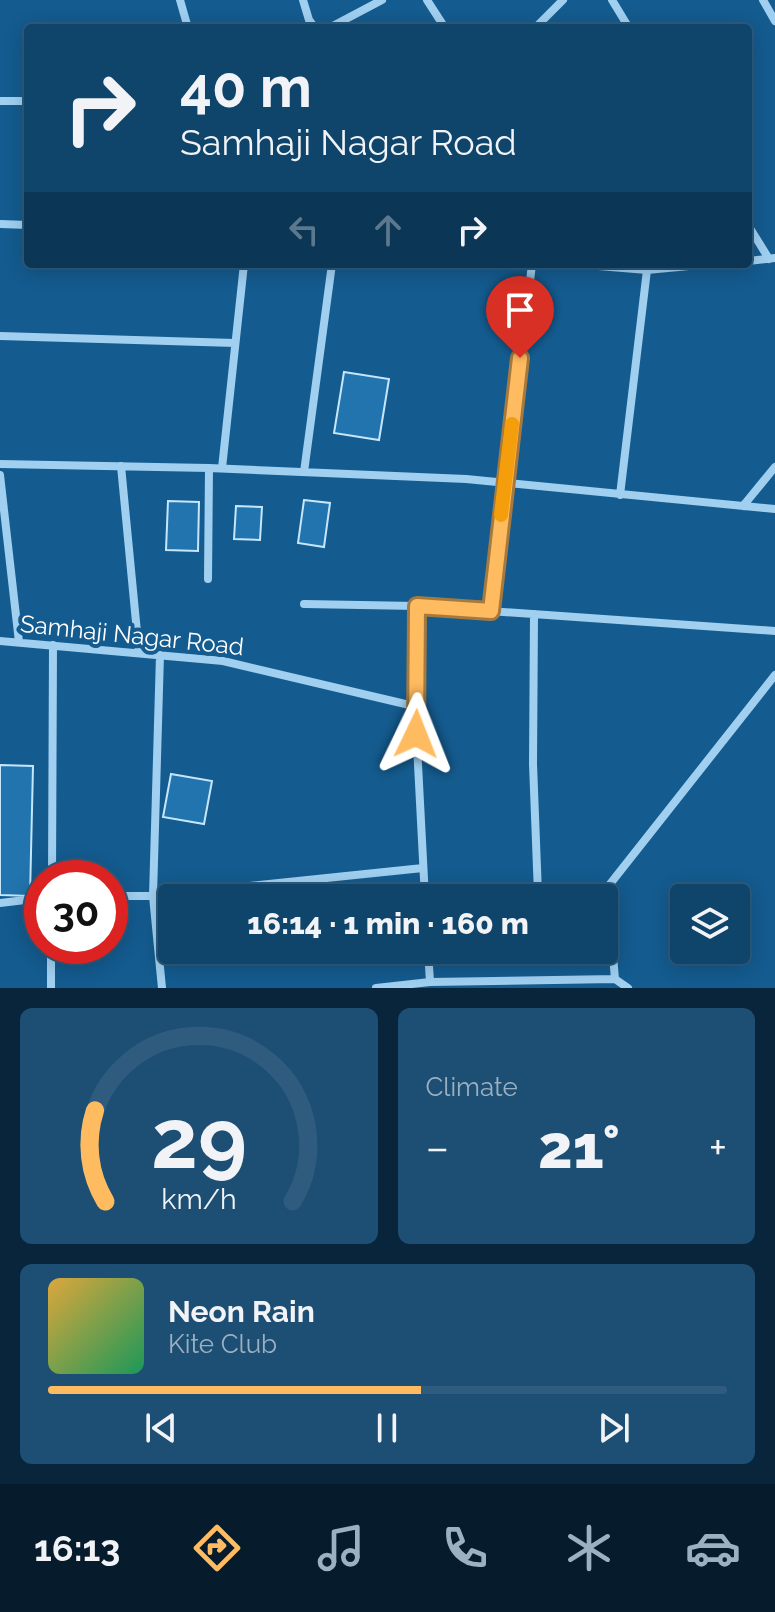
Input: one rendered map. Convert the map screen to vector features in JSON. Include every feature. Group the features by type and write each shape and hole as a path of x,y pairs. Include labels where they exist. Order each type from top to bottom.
{"street":[{"path":"180,0 187,24"},
{"path":"303,0 312,24"},
{"path":"337,24 382,0"},
{"path":"427,0 442,24"},
{"path":"539,24 563,0"},
{"path":"612,0 627,24"},
{"path":"763,0 775,21"},
{"path":"0,101 24,101"},
{"path":"0,224 24,225"},
{"path":"752,230 772,258 752,260"},
{"path":"222,468 244,268"},
{"path":"304,472 331,268"},
{"path":"491,611 532,268"},
{"path":"623,268 666,268"},
{"path":"620,495 647,270"},
{"path":"0,336 235,343"},
{"path":"0,464 222,468 466,479 775,509"},
{"path":"121,466 139,653"},
{"path":"743,506 775,467"},
{"path":"208,579 209,468"},
{"path":"0,475 3,524 19,642"},
{"path":"304,604 417,606 775,631"},
{"path":"417,606 418,707 415,707 424,884"},
{"path":"534,614 533,764 538,884"},
{"name":"Samhaji Nagar Road","path":"0,641 223,661 415,707"},
{"path":"52,860 53,645"},
{"path":"160,655 153,896 162,988"},
{"path":"610,884 775,675"},
{"path":"128,896 423,868"},
{"path":"0,903 24,900"},
{"path":"51,964 51,988"},
{"path":"429,964 430,982"},
{"path":"614,964 615,979"},
{"path":"376,988 430,982 467,985 615,979 628,988"}],"building":[{"path":"344,372 389,379 379,440 334,433"},
{"path":"304,500 330,503 324,547 298,543"},
{"path":"168,501 199,502 198,551 166,550"},
{"path":"236,506 262,507 260,540 234,539"},
{"path":"0,765 33,766 31,860 24,860 24,896 0,895"},
{"path":"171,774 212,781 204,824 163,817"}],"slow traffic":[{"path":"501,515 512,424"}],"route":[{"path":"416,734 417,606 491,611 520,358"}]}
